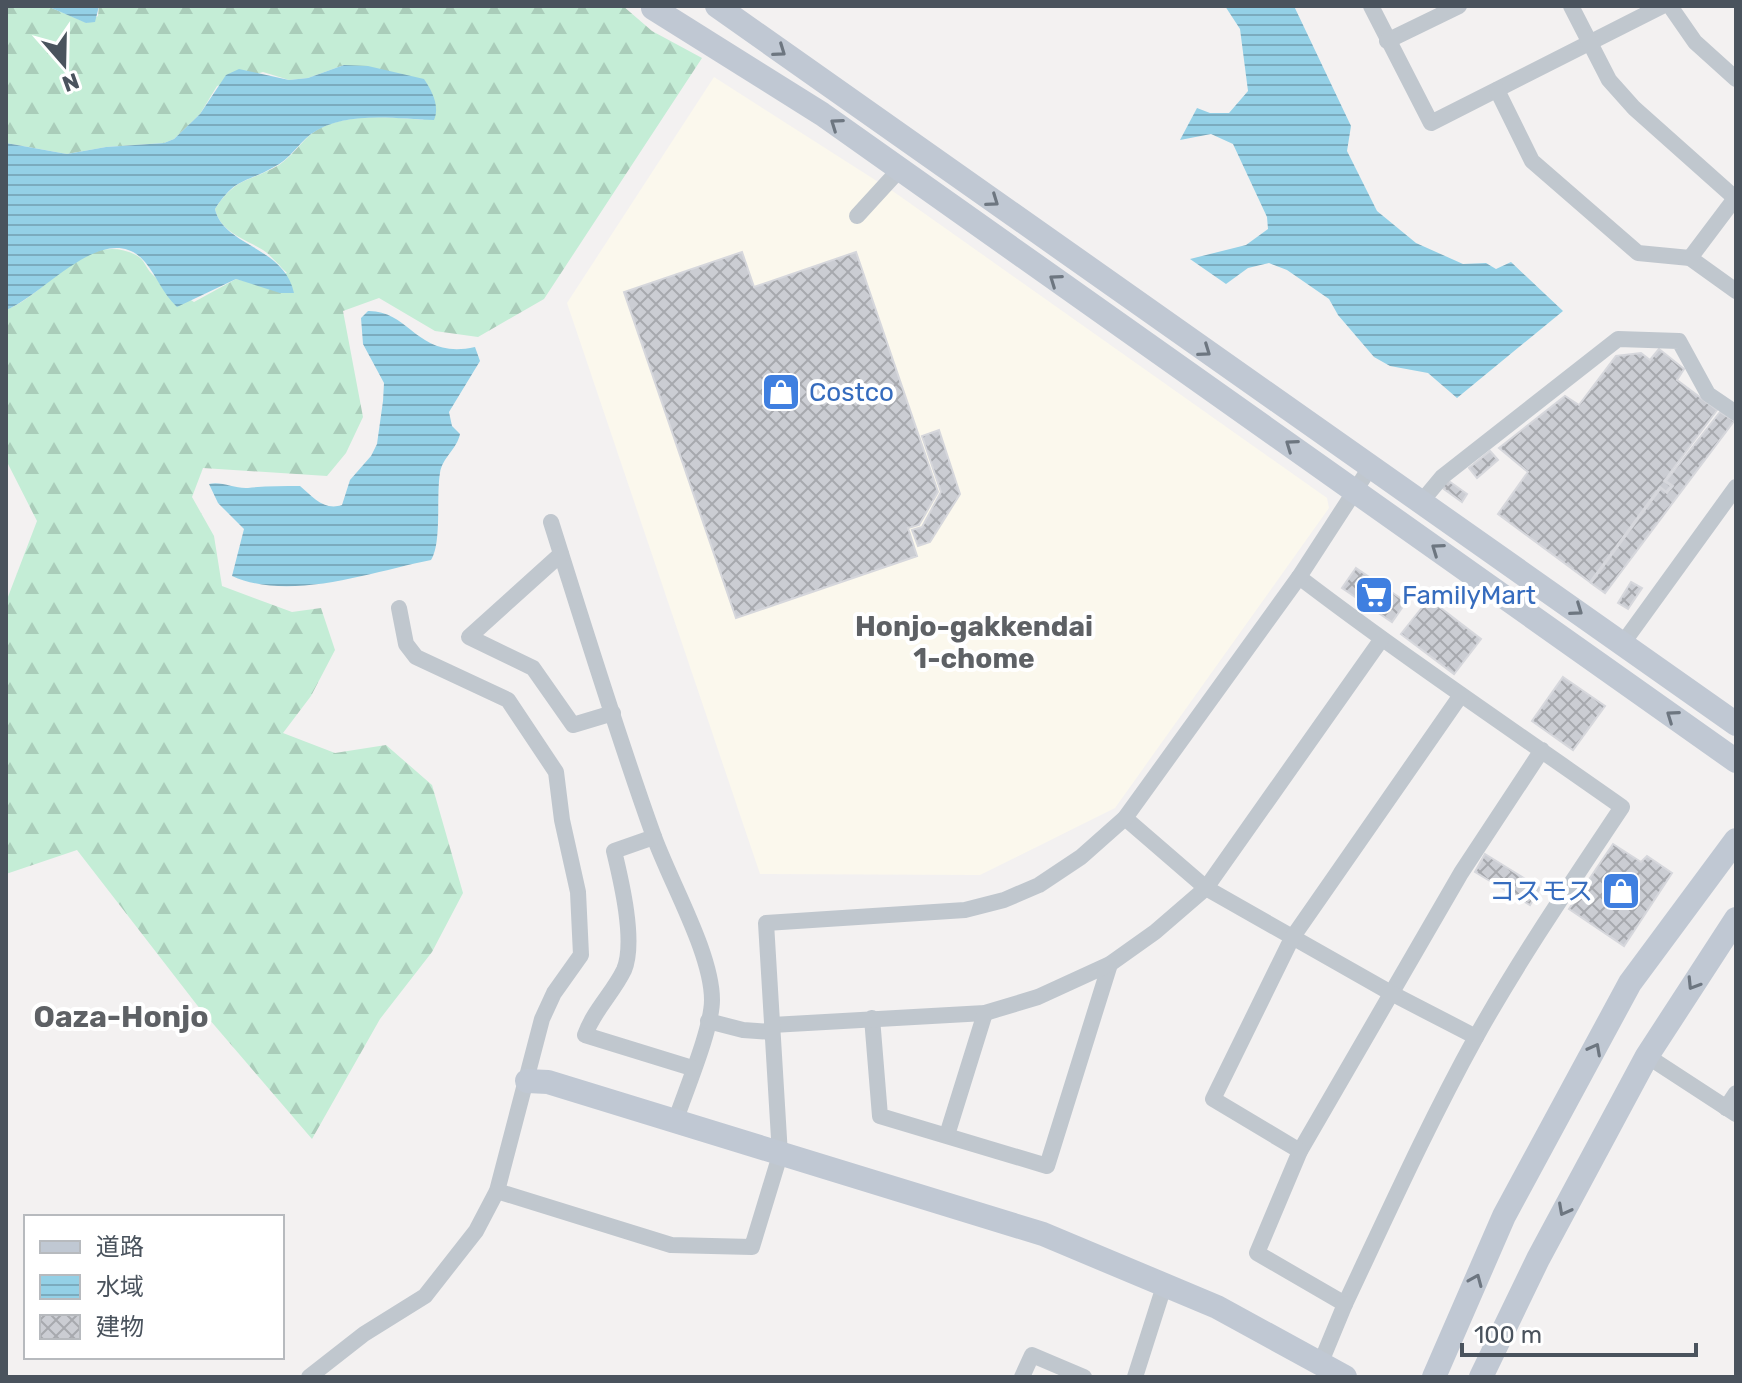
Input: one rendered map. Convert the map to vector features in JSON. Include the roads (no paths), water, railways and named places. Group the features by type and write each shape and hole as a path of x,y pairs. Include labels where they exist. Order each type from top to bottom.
{"street":[{"path":"717,6 1736,724"},
{"path":"1371,6 1431,123 1662,6"},
{"path":"1387,41 1459,6"},
{"path":"1571,6 1609,80 1634,108 1736,198 1690,258"},
{"path":"1670,6 1695,42 1736,79"},
{"path":"653,8 822,114 1736,761"},
{"path":"1497,90 1532,161 1626,243 1638,253 1690,258 1736,291"},
{"path":"857,216 900,169 915,146"},
{"path":"1092,305 1107,282"},
{"path":"1422,501 1442,477 1618,339 1679,341 1708,394 1736,413"},
{"path":"497,1191 671,1245 752,1247 779,1160 766,923 965,910 1004,900 1039,885 1081,857 1125,818 1299,577 1371,466"},
{"path":"1623,643 1736,487"},
{"path":"551,522 654,837 695,937 711,987 713,1003 675,1122"},
{"path":"561,554 469,637 533,668 573,725 613,713"},
{"path":"1299,577 1381,640 1622,807 1550,915 1476,1037 1407,1171 1318,1370"},
{"path":"309,1377 343,1348 425,1296 476,1231 497,1191 542,1019 554,993 581,955 578,892 562,820 556,772 508,700 416,657 406,644 399,608"},
{"path":"708,1021 743,1030 872,1018 985,1013 1038,997 1110,964 1155,932 1206,888 1381,640"},
{"path":"1300,1151 1213,1099 1292,938 1461,695"},
{"path":"1345,1304 1257,1253 1300,1151 1461,873 1542,750"},
{"path":"1125,818 1206,888 1391,993 1476,1037"},
{"path":"654,837 614,851 627,904 625,968 591,1017 585,1035 692,1068"},
{"path":"1434,1377 1504,1216 1630,983 1736,840"},
{"path":"1481,1377 1538,1259 1647,1056 1736,919"},
{"path":"872,1018 880,1116 1047,1166 1110,964"},
{"path":"947,1135 985,1013"},
{"path":"1647,1056 1731,1111 1736,1093"},
{"path":"527,1081 548,1082 675,1122 779,1160"},
{"path":"527,1081 544,1093 1043,1234 1163,1288 1318,1370 1345,1377"},
{"path":"1135,1377 1163,1288"},
{"path":"1022,1377 1032,1355 1084,1377"}],"water":[{"path":"47,6 99,6 95,22 86,23"},
{"path":"1225,6 1294,6 1351,126 1347,151 1377,211 1416,243 1463,264 1486,263 1496,269 1511,262 1563,311 1457,398 1428,373 1390,366 1374,357 1338,315 1329,299 1287,270 1269,263 1248,268 1226,284 1190,259 1246,245 1268,229 1267,217 1233,144 1211,134 1180,140 1197,108 1210,113 1229,113 1248,91 1240,29"},
{"path":"344,65 368,66 424,79 434,99 436,115 434,120 371,118 324,126 311,134 280,164 241,182 222,199 215,209 220,221 229,231 279,265 294,293 280,293 236,279 177,307 145,262 129,250 112,248 74,264 6,310 6,143 67,154 106,147 164,143 174,139 200,114 226,75 239,69 289,80 308,78"},
{"path":"368,311 394,318 440,347 475,347 480,361 449,412 452,426 460,434 440,473 436,542 431,560 305,586 255,583 232,576 244,529 218,503 209,484 243,488 300,486 319,502 330,506 342,505 350,480 371,456 377,444 384,383 363,344 361,318"}],"place":[{"name":"Costco","path":"781,392"},
{"name":"FamilyMart","path":"1374,595"},
{"name":"コスモス","path":"1621,891"}],"district":[{"name":"Honjo-gakkendai 1-chome","path":"974,642"},
{"name":"Oaza-Honjo","path":"121,1017"}]}
